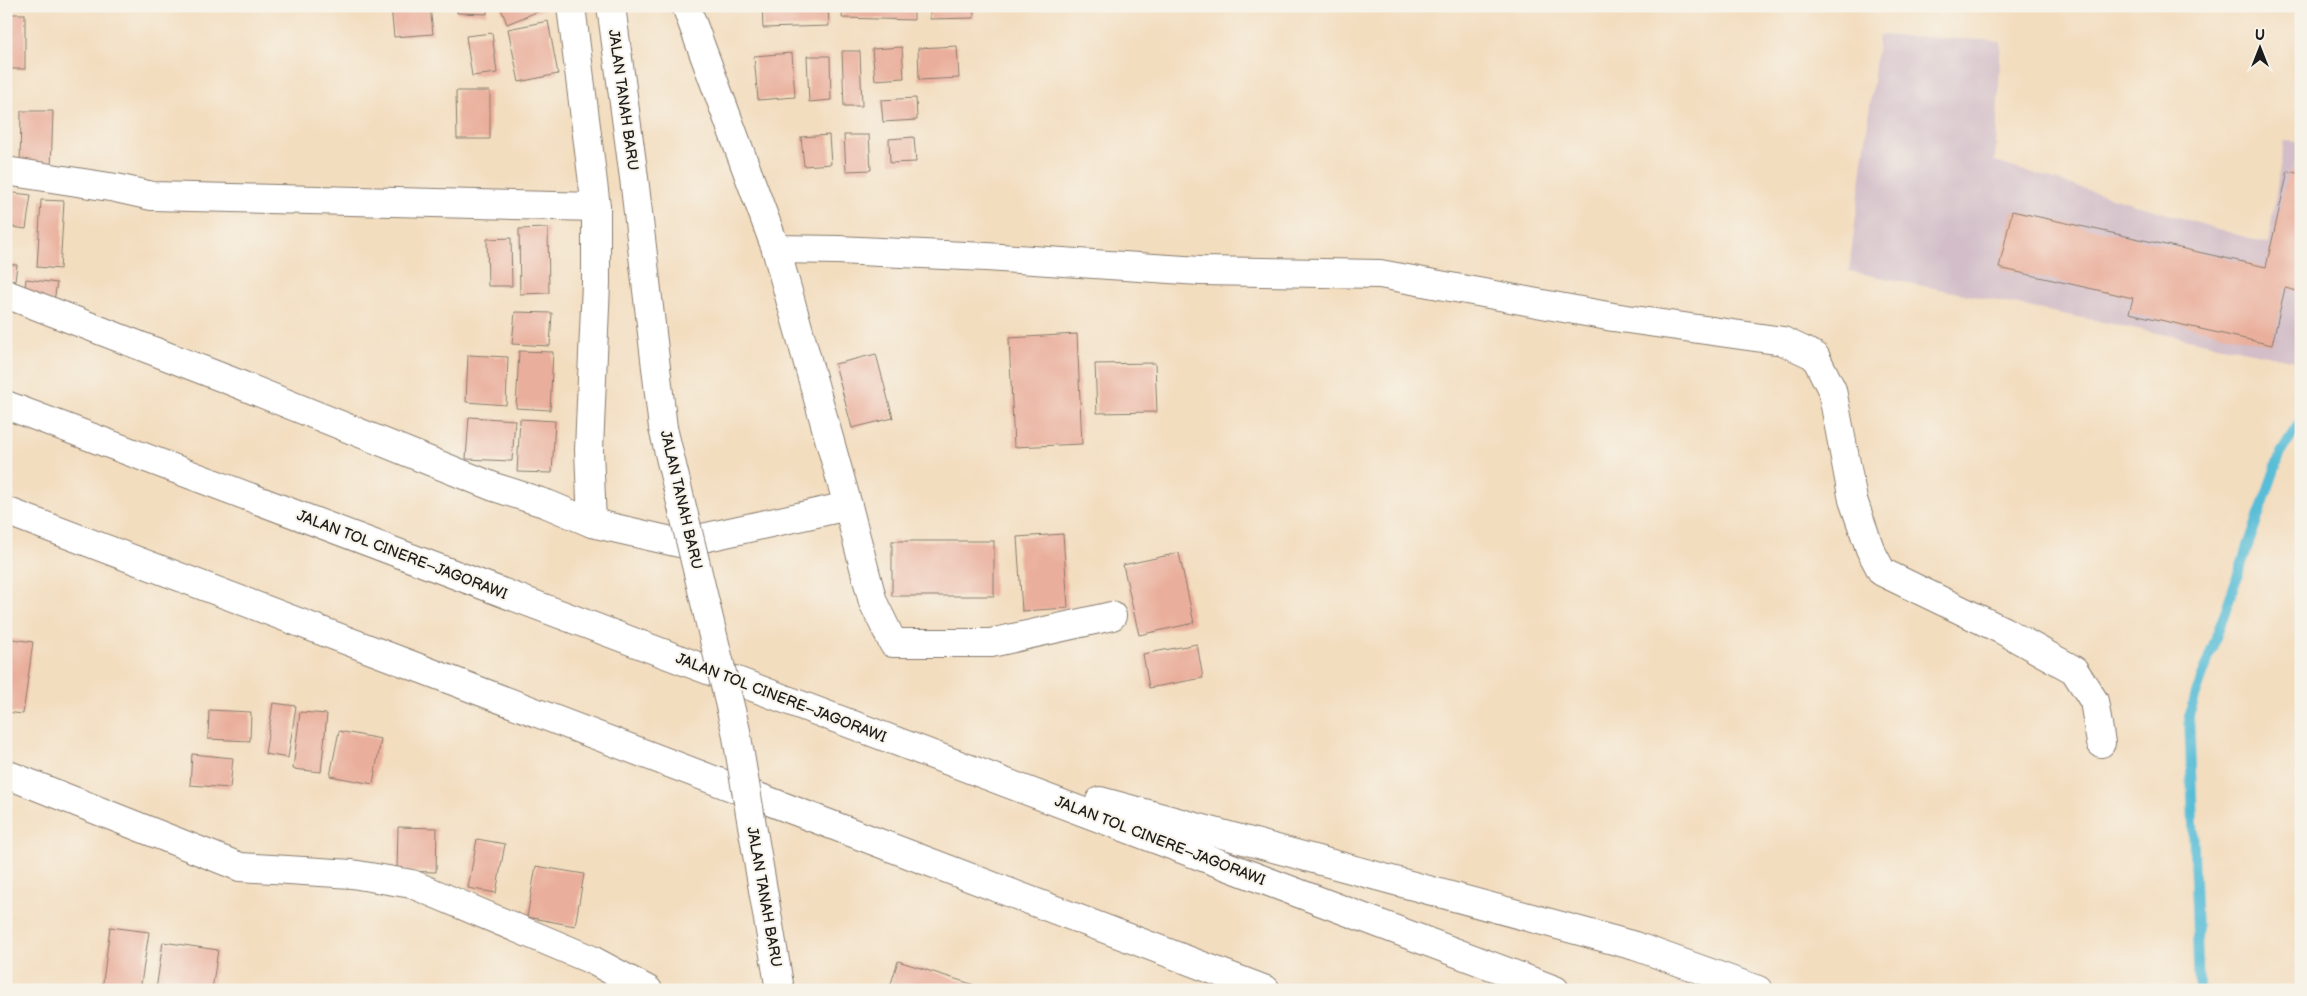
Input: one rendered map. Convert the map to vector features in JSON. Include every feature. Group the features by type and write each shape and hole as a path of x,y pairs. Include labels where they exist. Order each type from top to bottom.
{"main road":[{"path":"571,6 596,207 596,283 589,450 592,523"},
{"name":"JALAN TANAH BARU","path":"611,6 634,178 663,428 736,731 780,990"},
{"path":"686,6 776,249 873,602 893,643 991,643 1112,616"},
{"path":"6,171 116,188 152,196 596,207"},
{"path":"776,249 986,257 1200,271 1380,274 1613,317 1784,340 1815,356 1832,390 1853,500 1870,549 1882,572 2004,631 2074,670 2094,701 2101,743"},
{"path":"6,294 231,381 494,488 547,504 592,523 680,543 848,506"},
{"name":"JALAN TOL CINERE–JAGORAWI","path":"6,405 1555,990"},
{"path":"6,511 1266,990"},
{"path":"944,759 1635,946 1758,990"},
{"path":"6,774 240,866 352,874 412,884 592,960 648,990"}],"shaded area":[{"path":"1879,35 2001,41 1995,162 2268,244 2284,141 2301,142 2301,362 1849,271"}],"building":[{"path":"391,6 430,6 433,34 394,37"},
{"path":"457,6 487,6 487,14 457,13"},
{"path":"500,6 543,6 544,9 507,24"},
{"path":"762,6 828,6 829,26 763,28"},
{"path":"843,6 914,6 914,20 842,18"},
{"path":"930,6 974,6 974,18 930,19"},
{"path":"6,14 25,14 25,69 6,69"},
{"path":"548,21 558,74 519,82 508,29"},
{"path":"492,33 497,73 472,76 466,36"},
{"path":"957,46 959,78 919,80 918,48"},
{"path":"902,47 904,78 875,80 872,49"},
{"path":"842,51 860,51 862,106 844,106"},
{"path":"792,53 795,97 758,100 754,56"},
{"path":"807,56 830,56 831,100 809,102"},
{"path":"456,91 490,91 490,139 457,139"},
{"path":"916,98 917,120 883,122 881,100"},
{"path":"6,111 10,111 10,131 6,131"},
{"path":"21,111 53,111 51,171 20,170"},
{"path":"829,135 831,164 804,166 801,137"},
{"path":"844,135 869,135 871,170 846,171"},
{"path":"914,137 916,162 890,163 889,139"},
{"path":"2288,171 2301,174 2301,292 2285,288 2272,345 2129,313 2133,298 1999,268 2012,211 2266,267"},
{"path":"6,192 31,195 26,229 6,226"},
{"path":"41,200 64,201 60,269 37,267"},
{"path":"548,228 549,293 520,294 519,229"},
{"path":"511,238 512,286 488,286 487,239"},
{"path":"6,264 17,265 15,281 6,280"},
{"path":"26,279 57,283 54,301 24,296"},
{"path":"515,312 552,313 550,346 512,344"},
{"path":"1077,334 1082,444 1014,447 1009,338"},
{"path":"519,351 553,352 550,410 516,408"},
{"path":"876,354 893,418 852,428 835,364"},
{"path":"468,355 508,357 506,405 466,402"},
{"path":"1155,363 1157,412 1097,413 1095,364"},
{"path":"469,417 515,420 512,461 466,459"},
{"path":"520,419 555,421 552,473 517,472"},
{"path":"1063,534 1068,608 1022,611 1017,537"},
{"path":"892,541 994,541 994,596 892,596"},
{"path":"1179,553 1194,623 1139,635 1123,565"},
{"path":"6,638 33,642 23,714 6,712"},
{"path":"1197,644 1203,678 1149,688 1143,654"},
{"path":"273,703 296,706 288,758 265,754"},
{"path":"209,710 251,712 250,741 208,739"},
{"path":"300,712 327,714 321,772 293,769"},
{"path":"339,731 381,739 373,784 330,776"},
{"path":"192,754 233,758 230,788 190,785"},
{"path":"398,827 437,828 436,872 397,871"},
{"path":"477,839 505,844 496,893 468,888"},
{"path":"536,866 584,874 575,926 527,917"},
{"path":"110,927 149,932 140,990 102,990"},
{"path":"163,942 218,950 212,990 156,990"},
{"path":"898,961 984,988 983,990 889,990"},
{"path":"1006,985 1017,990 1004,990"}],"waterway":[{"path":"2199,990 2189,714 2281,452 2301,420"}]}
